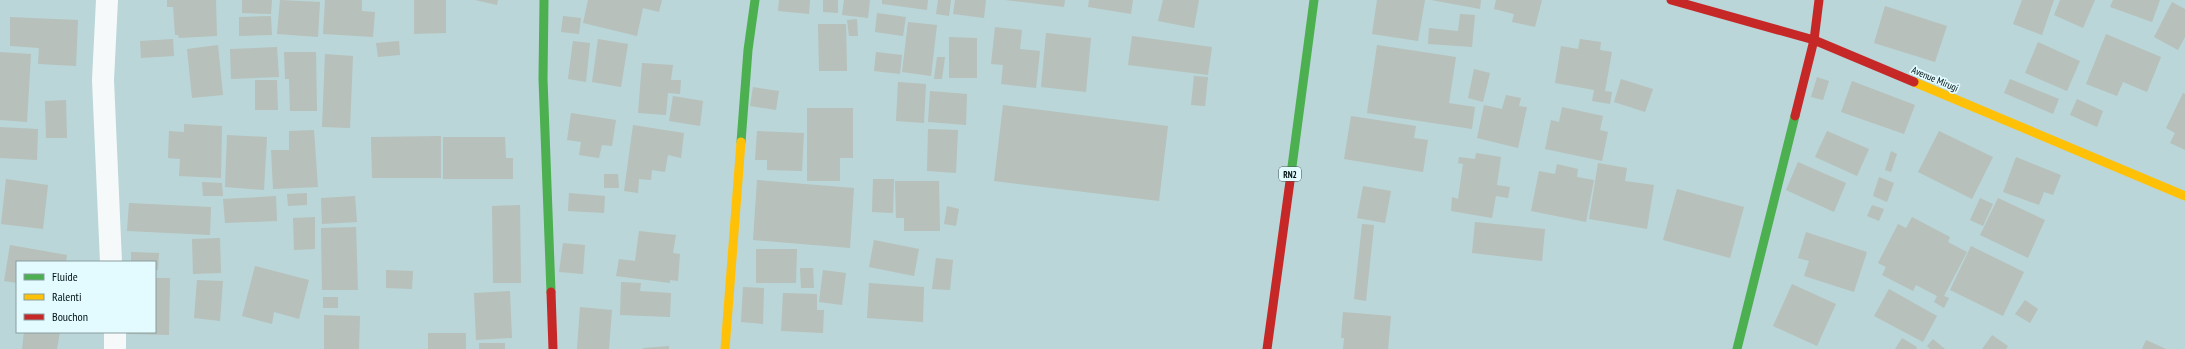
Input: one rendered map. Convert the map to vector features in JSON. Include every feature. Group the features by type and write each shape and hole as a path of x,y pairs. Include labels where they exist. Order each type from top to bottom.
{"main road":[{"path":"544,0 543,87 553,349"},
{"path":"725,349 748,50 755,0"},
{"name":"RN2","path":"1267,349 1314,0"},
{"name":"Avenue Mirugi","path":"1671,0 1814,40 2185,196"},
{"path":"1737,349 1814,40 1819,0"}],"street":[{"path":"107,0 103,87 111,261"},
{"path":"115,333 116,349"}],"building":[{"path":"167,0 216,0 217,36 179,38 178,35 175,35 173,7 167,7"},
{"path":"242,0 272,0 271,14 242,13"},
{"path":"280,0 320,2 318,37 277,34"},
{"path":"325,0 362,0 362,11 375,12 373,37 323,34"},
{"path":"414,0 446,0 446,33 414,34"},
{"path":"475,0 498,0 497,5"},
{"path":"588,0 662,0 659,12 643,8 637,36 583,23"},
{"path":"779,0 810,0 809,14 778,11"},
{"path":"823,0 838,0 838,13 823,12"},
{"path":"844,0 870,0 868,18 842,15"},
{"path":"882,0 928,0 927,10 882,4"},
{"path":"938,0 951,0 949,16 936,14"},
{"path":"955,0 986,0 984,18 953,14"},
{"path":"1005,0 1065,0 1064,7"},
{"path":"1089,0 1133,0 1131,14 1088,7"},
{"path":"1163,0 1199,0 1194,28 1158,21"},
{"path":"1377,0 1425,0 1418,41 1372,34"},
{"path":"1431,0 1481,0 1480,9"},
{"path":"1496,0 1542,0 1535,27 1512,22 1514,14 1494,9"},
{"path":"2022,0 2054,0 2042,35 2013,24"},
{"path":"2060,0 2095,0 2083,28 2054,15"},
{"path":"2113,0 2160,0 2152,22 2110,7"},
{"path":"2172,2 2185,9 2185,37 2178,50 2154,37"},
{"path":"1885,6 1947,26 1935,62 1874,43"},
{"path":"877,13 906,17 903,36 875,32"},
{"path":"1460,14 1475,15 1472,47 1428,44 1429,28 1458,31"},
{"path":"271,16 272,35 239,36 239,17"},
{"path":"563,16 581,18 579,34 561,32"},
{"path":"10,17 78,20 76,66 38,64 39,48 10,46"},
{"path":"857,19 858,36 849,36 847,20"},
{"path":"908,22 937,25 931,76 902,72"},
{"path":"818,24 846,24 847,71 819,71"},
{"path":"995,27 1022,30 1020,49 1040,51 1036,88 1001,84 1003,65 991,64"},
{"path":"1046,33 1091,38 1086,92 1041,87"},
{"path":"2106,34 2161,57 2147,92 2123,82 2117,96 2086,84"},
{"path":"1132,36 1212,47 1208,75 1128,65"},
{"path":"949,37 977,38 977,78 949,78"},
{"path":"173,39 174,56 141,58 140,41"},
{"path":"598,39 628,44 621,87 592,82"},
{"path":"1580,39 1601,42 1600,50 1612,52 1605,91 1612,92 1610,104 1592,101 1594,90 1555,83 1561,46 1578,49"},
{"path":"399,41 400,55 378,57 376,43"},
{"path":"573,41 590,43 586,82 568,79"},
{"path":"2038,42 2080,61 2067,91 2025,73"},
{"path":"218,45 223,95 192,98 187,49"},
{"path":"1377,45 1456,57 1449,103 1475,107 1472,129 1367,113"},
{"path":"277,47 279,77 231,79 230,49"},
{"path":"0,52 31,54 27,122 0,120"},
{"path":"284,52 316,52 317,111 290,111 289,79 285,79"},
{"path":"876,52 902,55 900,74 874,71"},
{"path":"325,54 353,56 350,128 322,127"},
{"path":"937,57 945,57 942,79 934,79"},
{"path":"642,63 673,65 671,80 681,80 680,94 668,93 666,115 638,113"},
{"path":"1474,69 1490,73 1483,102 1468,98"},
{"path":"1194,76 1208,77 1205,106 1191,105"},
{"path":"1817,77 1829,81 1823,100 1811,97"},
{"path":"1621,79 1653,89 1645,112 1614,102"},
{"path":"2010,79 2059,99 2053,114 2004,93"},
{"path":"255,80 277,80 278,110 255,110"},
{"path":"1852,81 1915,105 1904,134 1841,112"},
{"path":"898,82 926,84 924,123 896,121"},
{"path":"753,87 779,91 776,110 750,106"},
{"path":"930,91 967,94 966,125 928,122"},
{"path":"2183,93 2185,94 2185,150 2170,143 2175,133 2166,128"},
{"path":"1506,95 1521,98 1519,106 1527,107 1518,148 1477,138 1484,105 1502,109"},
{"path":"673,96 703,101 700,126 669,121"},
{"path":"2077,99 2103,111 2097,127 2070,115"},
{"path":"66,100 67,138 46,138 45,101"},
{"path":"1003,105 1168,126 1159,201 994,181"},
{"path":"1562,107 1603,116 1600,130 1608,132 1602,161 1545,149 1551,120 1559,122"},
{"path":"807,108 853,108 853,158 840,158 840,181 807,181"},
{"path":"571,113 616,120 612,146 602,145 599,158 579,155 581,142 567,140"},
{"path":"1351,116 1416,126 1414,138 1428,140 1423,172 1344,159"},
{"path":"184,124 222,126 221,178 179,176 180,159 168,158 169,131 184,132"},
{"path":"633,125 684,133 681,158 668,155 665,172 652,170 651,180 639,179 638,193 624,191"},
{"path":"0,127 38,129 37,160 0,158"},
{"path":"928,129 958,130 956,173 927,171"},
{"path":"314,130 318,187 273,189 271,150 289,150 289,131"},
{"path":"757,131 804,133 802,171 767,170 767,160 755,160"},
{"path":"1827,131 1869,149 1857,176 1815,157"},
{"path":"1939,131 1993,157 1972,199 1918,172"},
{"path":"227,135 267,137 264,190 225,187"},
{"path":"441,136 441,178 372,178 371,137"},
{"path":"443,137 505,137 506,158 513,158 513,179 443,179"},
{"path":"1891,151 1897,154 1891,172 1885,170"},
{"path":"1476,153 1501,157 1497,185 1510,187 1508,198 1496,196 1492,218 1451,211 1452,197 1458,199 1463,164 1458,163 1459,157 1475,159"},
{"path":"2016,157 2061,175 2053,195 2044,192 2039,205 2003,192"},
{"path":"1798,162 1846,183 1834,212 1786,190"},
{"path":"1598,163 1627,168 1625,181 1654,185 1647,229 1589,219"},
{"path":"1557,164 1578,169 1577,177 1594,180 1586,222 1531,211 1539,171 1555,174"},
{"path":"604,174 618,174 619,188 604,188"},
{"path":"1879,177 1894,183 1887,202 1873,196"},
{"path":"6,179 48,185 43,229 1,224"},
{"path":"873,179 894,179 893,213 872,212"},
{"path":"757,180 854,188 850,248 753,240"},
{"path":"895,181 939,181 940,231 904,231 904,218 896,218"},
{"path":"202,182 222,183 223,196 203,196"},
{"path":"1363,186 1391,191 1385,223 1357,218"},
{"path":"1677,189 1744,207 1730,258 1663,240"},
{"path":"307,193 307,205 288,206 287,194"},
{"path":"569,193 605,196 604,213 568,211"},
{"path":"276,196 277,221 225,223 223,199"},
{"path":"355,196 357,222 322,224 321,198"},
{"path":"1980,198 1993,204 1983,226 1970,220"},
{"path":"1998,198 2045,220 2028,258 1980,235"},
{"path":"129,203 211,207 210,235 127,231"},
{"path":"520,205 521,283 493,283 492,206"},
{"path":"1872,205 1884,209 1879,221 1867,216"},
{"path":"947,206 959,209 956,226 944,224"},
{"path":"315,217 315,249 294,250 293,218"},
{"path":"1912,217 1950,237 1948,242 1967,252 1944,296 1949,298 1944,308 1934,302 1937,296 1916,285 1913,291 1882,275 1886,267 1878,263 1898,224 1906,228"},
{"path":"1475,222 1545,229 1542,261 1472,253"},
{"path":"1362,224 1374,225 1366,301 1354,299"},
{"path":"356,227 358,290 322,290 321,228"},
{"path":"639,231 676,235 673,253 680,254 678,281 670,280 670,283 616,276 619,259 635,261"},
{"path":"1806,232 1867,252 1854,292 1804,276 1809,261 1798,258"},
{"path":"220,238 221,273 193,274 192,239"},
{"path":"874,240 919,249 914,276 869,267"},
{"path":"563,243 585,245 583,274 559,272"},
{"path":"10,245 67,255 66,261 16,261 16,283 4,281"},
{"path":"1971,246 2024,272 2003,316 1950,290"},
{"path":"756,249 797,249 796,283 756,283"},
{"path":"131,252 159,253 158,270 156,270 156,261 131,261"},
{"path":"936,258 953,260 950,290 932,289"},
{"path":"255,266 309,280 299,319 274,312 272,324 242,316"},
{"path":"800,268 813,268 814,288 801,288"},
{"path":"386,270 413,271 412,289 386,288"},
{"path":"823,270 846,273 842,305 819,302"},
{"path":"156,278 170,278 169,335 127,334 156,333"},
{"path":"197,280 223,281 220,321 194,318"},
{"path":"621,282 641,283 640,291 671,293 670,317 620,315"},
{"path":"869,283 924,287 923,322 867,318"},
{"path":"1792,284 1836,304 1817,346 1773,326"},
{"path":"743,287 764,288 763,324 741,322"},
{"path":"1889,289 1937,316 1923,342 1874,316"},
{"path":"510,291 512,338 476,340 474,293"},
{"path":"783,293 817,294 817,310 824,310 823,333 781,331"},
{"path":"323,297 338,297 338,308 323,308"},
{"path":"2025,300 2038,309 2030,323 2015,314"},
{"path":"580,307 612,310 609,349 577,349"},
{"path":"1343,312 1391,316 1388,349 1343,349 1344,338 1341,338"},
{"path":"324,315 360,316 359,349 324,349"},
{"path":"24,333 60,333 57,349 22,349"},
{"path":"428,333 466,333 466,349 428,349"},
{"path":"1992,335 2008,346 2006,349 1982,349"},
{"path":"1902,338 1917,347 1916,349 1895,349"},
{"path":"1933,339 1945,349 1930,349 1927,346"},
{"path":"2146,340 2166,349 2142,349"},
{"path":"479,343 505,343 505,349 479,349"},
{"path":"669,346 669,349 643,349 643,348"}],"traffic: fast":[{"path":"544,0 543,79 551,292"},
{"path":"741,142 748,50 755,0"},
{"path":"1291,174 1314,0"},
{"path":"1737,349 1795,116"}],"traffic: slow":[{"path":"1914,82 2185,196"},
{"path":"725,349 741,142"}],"traffic: jam":[{"path":"1671,0 1814,40 1914,82"},
{"path":"1795,116 1814,40 1819,0"},
{"path":"1267,349 1291,174"},
{"path":"551,292 553,349"}]}
